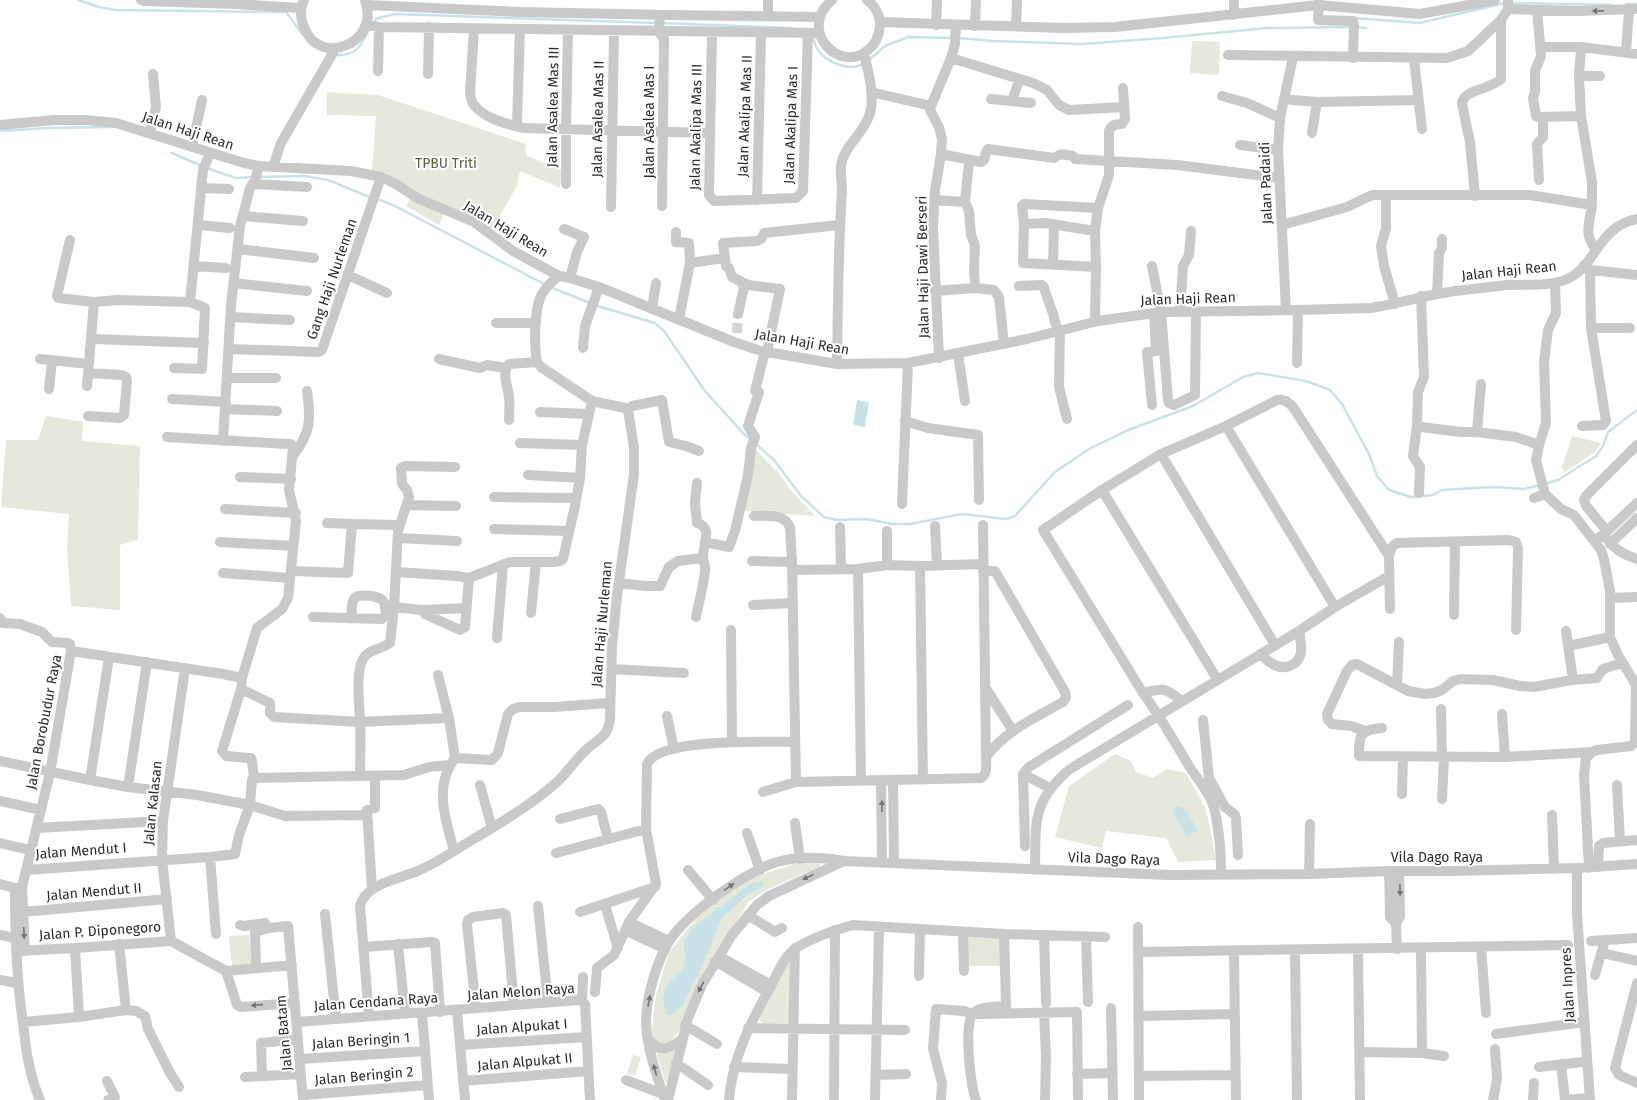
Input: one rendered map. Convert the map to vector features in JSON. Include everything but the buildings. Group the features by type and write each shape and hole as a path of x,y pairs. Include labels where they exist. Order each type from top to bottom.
{"street":[{"path":"141,0 302,3 302,22 310,37 317,43 326,47 335,48 351,44 363,32 373,26 614,31 664,34 712,32 819,34"},
{"path":"768,0 768,16"},
{"path":"832,0 825,6 820,16 818,25 819,34 824,44 832,52 842,56 865,58"},
{"path":"837,364 839,225 842,188 841,166 845,154 869,116 871,92 865,58 874,45 879,34 880,22 877,11 867,0"},
{"path":"936,25 937,0"},
{"path":"975,26 976,0"},
{"path":"1016,26 1017,0"},
{"path":"1234,0 1234,15"},
{"path":"880,22 936,25 955,34 975,26 1064,28 1115,27 1234,15 1276,5 1319,3 1366,5 1420,14 1495,0"},
{"path":"378,71 373,26 366,2 425,3 520,12 820,16"},
{"path":"1319,3 1318,20 1352,20 1354,28 1353,58"},
{"path":"1228,55 1414,59 1447,58 1468,51 1501,20 1508,4 1537,10 1618,5 1633,10 1626,52"},
{"path":"1537,10 1541,58 1535,71 1535,92 1533,98 1543,137 1537,144 1540,180"},
{"name":"Jalan Asalea Mas I","path":"662,206 665,15"},
{"path":"1475,196 1470,142 1462,100 1465,95 1496,83 1501,79 1501,20"},
{"path":"428,74 429,27"},
{"path":"474,29 470,93 474,106 496,120 523,128 709,133"},
{"path":"519,127 517,124 520,29"},
{"name":"Jalan Asalea Mas III","path":"566,184 568,30"},
{"name":"Jalan Asalea Mas II","path":"611,207 614,31"},
{"name":"Jalan Akalipa Mas III","path":"712,32 709,195 714,201 757,200"},
{"name":"Jalan Akalipa Mas II","path":"757,200 761,33"},
{"name":"Jalan Akalipa Mas I","path":"757,200 796,198 803,191 808,34"},
{"path":"871,92 930,106 951,58 955,34"},
{"path":"1541,47 1581,47 1637,54"},
{"path":"1581,47 1579,76 1581,116 1592,182 1592,205 1587,228 1588,237 1591,244 1596,249"},
{"path":"273,167 281,143 335,48"},
{"name":"Jalan Padaidi","path":"1286,310 1278,150 1280,118 1293,57"},
{"path":"951,58 1019,80 1033,83 1047,90 1059,105 1069,110 1124,106"},
{"path":"1414,59 1422,129"},
{"path":"150,133 156,107 153,74"},
{"path":"1579,76 1600,76"},
{"path":"1012,101 1019,80"},
{"path":"1094,322 1096,267 1095,231 1098,208 1108,175 1109,131 1111,126 1115,124 1122,124 1125,119 1122,88"},
{"path":"1222,96 1247,103 1280,118"},
{"path":"1284,98 1317,102 1418,100"},
{"path":"991,99 1031,103"},
{"path":"192,147 202,100"},
{"path":"1312,133 1317,102"},
{"name":"Jalan Haji Dawi Berseri","path":"930,106 930,110 939,128 942,139 935,190 933,244 939,358"},
{"path":"1539,117 1581,116"},
{"name":"Jalan Haji Rean","path":"0,125 54,120 86,120 116,123 192,147 206,162 244,163 256,176 273,167 351,171 381,177 396,184 417,198 474,222 552,282 570,278 599,287 679,319 736,338 766,351 837,364 908,363 939,358 1060,332 1094,322 1158,312 1348,309 1395,304 1421,296 1507,285 1554,283 1568,278 1587,268 1596,249 1612,230 1625,222 1637,219"},
{"path":"1240,145 1278,150"},
{"path":"941,154 969,161 983,162 988,149 1054,158 1061,154 1073,156 1075,159 1177,165 1280,178"},
{"path":"969,161 966,202 969,211 971,235 976,246 974,270 975,288"},
{"path":"190,302 206,162"},
{"path":"224,441 231,317 242,216 256,176 308,187"},
{"name":"Gang Haji Nurleman","path":"229,349 282,352 318,352 322,350 381,177"},
{"path":"202,188 229,189"},
{"path":"1282,225 1347,207 1372,195 1530,195 1592,205"},
{"path":"1386,195 1386,228 1381,246 1384,266 1395,304"},
{"path":"935,200 966,202"},
{"path":"1096,267 1024,263 1023,204 1098,208"},
{"path":"242,216 303,221"},
{"path":"1024,224 1045,223 1095,231"},
{"path":"198,225 230,228"},
{"path":"738,314 744,287 740,280 732,277 729,268 726,266 722,243 757,241 762,238 764,233 839,225"},
{"path":"1053,264 1054,225"},
{"path":"564,229 584,237 577,252 570,278"},
{"path":"1180,312 1183,266 1189,255 1191,230"},
{"path":"676,232 676,242 689,243 690,263 679,319"},
{"path":"1437,294 1439,253 1442,248 1442,239"},
{"path":"70,240 57,296 60,298 94,302 117,300 190,302 205,308 202,369 174,368"},
{"path":"238,249 314,258"},
{"path":"690,263 724,258"},
{"path":"194,266 226,268"},
{"path":"1152,266 1168,400 1169,403 1174,405 1195,395 1196,312"},
{"path":"1582,426 1603,425 1606,421 1591,328 1587,268 1637,275"},
{"path":"348,275 387,293"},
{"path":"552,282 541,295 537,309 537,362 592,401 625,408 628,410 632,406 662,400 669,442 699,451"},
{"path":"234,283 307,291"},
{"path":"652,308 656,283"},
{"path":"705,542 728,547 730,546 735,531 754,441 748,426 759,392 755,391 780,289 742,283"},
{"path":"1365,731 1362,734 1359,743 1359,756 1443,758 1505,757 1592,752 1634,747 1636,685 1622,663 1610,637 1610,598 1607,571 1601,550 1574,514 1561,509 1543,488 1536,460 1546,423 1544,362 1548,330 1556,313 1554,283"},
{"path":"1019,286 1042,285 1044,287 1048,303 1053,312 1055,327 1060,332 1059,387 1067,419"},
{"path":"583,348 585,326 599,287"},
{"path":"935,291 975,288 994,290 998,294 1004,344"},
{"path":"1419,493 1420,467 1413,456 1417,424 1418,392 1424,377 1421,296"},
{"path":"87,386 94,302"},
{"path":"1297,363 1298,310"},
{"path":"1152,405 1147,352 1156,351 1158,312"},
{"path":"231,317 290,320"},
{"path":"496,323 536,323"},
{"path":"1591,328 1630,328"},
{"path":"92,339 204,343"},
{"path":"958,354 965,401"},
{"path":"439,359 480,368 487,365 506,368"},
{"path":"40,360 52,361 126,377 127,381 124,415 120,418 88,416"},
{"path":"49,389 52,361"},
{"path":"509,420 509,397 506,385 506,368 509,364 537,362"},
{"path":"902,504 908,363"},
{"path":"227,378 276,378"},
{"path":"1477,432 1481,384"},
{"path":"293,456 304,442 309,426 307,391"},
{"path":"172,399 277,411"},
{"path":"1238,856 1235,815 1225,807 1205,779 1190,767 1043,530 1102,490 1161,454 1226,426 1277,400 1282,399 1287,401 1293,407 1390,556"},
{"path":"396,572 469,578 510,562 560,561 563,558 580,478 582,445 592,401"},
{"name":"Jalan Haji Nurleman","path":"372,889 423,869 492,828 557,782 586,750 602,739 609,724 611,668 618,583 634,474 634,448 628,410"},
{"path":"540,412 588,414"},
{"path":"905,421 928,428 978,435 979,500"},
{"path":"1417,424 1421,427 1516,437 1539,446"},
{"path":"1226,426 1336,607"},
{"path":"167,437 291,444 293,447 289,490 296,513 288,598 282,609 263,621 257,628 242,678 242,689 222,751 226,756 251,758 254,778 252,780 250,805"},
{"path":"520,443 582,445"},
{"path":"1637,445 1586,496 1584,500 1586,506 1606,533 1610,544 1617,551 1637,559"},
{"path":"1161,454 1275,645"},
{"path":"360,775 359,681 361,663 365,656 375,648 386,646 390,643 390,607 396,572 399,525 409,497 407,490 402,484 402,466 455,467"},
{"path":"528,475 580,478"},
{"path":"240,477 291,479"},
{"path":"696,617 705,568 702,558 706,529 702,524 697,523 695,503 697,483"},
{"path":"1534,498 1543,488"},
{"path":"1102,490 1217,679"},
{"path":"494,497 576,498"},
{"path":"1594,541 1606,533 1637,503"},
{"path":"407,505 456,506"},
{"path":"225,509 296,513"},
{"path":"754,516 781,517 790,527 793,603 796,782"},
{"path":"1610,544 1637,518"},
{"path":"328,523 399,525"},
{"path":"223,573 290,575 348,573 352,524"},
{"path":"763,792 796,782 981,778 986,773 983,525"},
{"path":"935,526 937,565"},
{"path":"840,527 841,569"},
{"path":"494,529 569,531"},
{"path":"886,530 887,565"},
{"path":"398,538 457,540"},
{"path":"1390,609 1390,556 1392,547 1397,543 1455,543 1510,540 1516,542 1518,548 1516,630"},
{"path":"220,542 293,546"},
{"path":"1454,615 1455,543"},
{"path":"618,583 660,586 669,567 678,561 702,558"},
{"path":"752,561 792,566 841,569 858,569 887,565 937,565 984,568 995,571 1066,692 1066,696 1063,702 1013,731 992,749 986,757"},
{"path":"531,613 536,562"},
{"path":"497,638 502,564"},
{"path":"920,566 923,780"},
{"path":"858,569 861,781"},
{"path":"1035,870 1037,820 1042,802 1050,788 1070,769 1389,576"},
{"path":"422,610 425,614 460,630 465,627 469,578"},
{"path":"352,619 353,601 360,596 380,598 390,607 422,610 466,608"},
{"path":"1610,598 1637,597"},
{"path":"753,605 793,603"},
{"path":"313,617 382,619 390,607"},
{"path":"0,618 3,622 20,624 42,632 52,642 68,643 70,644 71,651"},
{"path":"731,630 732,742"},
{"path":"1260,654 1273,665 1284,668 1293,665 1300,657 1301,648 1299,631"},
{"path":"1566,631 1572,673"},
{"path":"1568,646 1610,637"},
{"path":"1397,685 1399,642"},
{"name":"Jalan Borobudur Raya","path":"18,888 24,884 30,850 37,828 50,772 71,651 242,678"},
{"path":"90,780 109,657"},
{"path":"128,787 147,662"},
{"path":"1382,728 1365,731 1351,726 1332,724 1328,720 1327,714 1347,671 1352,665 1357,664 1408,691 1425,694 1442,690 1453,680 1461,679 1493,680 1520,686 1534,687 1572,680 1598,678 1603,669 1622,663"},
{"name":"Jalan Kalasan","path":"171,940 162,859 163,821 185,668"},
{"path":"611,668 684,674"},
{"path":"438,675 449,718 453,761 444,790 443,809 454,851"},
{"path":"984,686 1013,731"},
{"path":"242,689 270,703 270,713 274,717 360,722 449,718"},
{"path":"1143,693 1156,689 1162,689 1169,691 1181,701"},
{"path":"254,778 404,775 453,761 492,760 496,757 501,744 508,714 513,709 519,707 554,707 609,703"},
{"path":"1025,846 1023,774 1029,767 1128,705"},
{"path":"1441,709 1443,758 1442,799"},
{"path":"1502,714 1505,757"},
{"path":"668,716 674,749"},
{"path":"1203,720 1205,779 1218,825 1221,854 1220,875"},
{"path":"595,992 597,968 614,955 627,926 655,888 656,880 646,829 647,764 652,757 674,749 705,743 795,742"},
{"path":"1592,752 1586,758 1584,775 1594,867"},
{"path":"1402,794 1403,757"},
{"path":"0,761 128,787 168,791 250,805 285,816 367,815"},
{"path":"1023,774 1050,788"},
{"path":"369,1016 360,906 365,896 372,889 367,815 368,808 375,808 375,776"},
{"path":"882,780 882,863"},
{"path":"894,780 894,863"},
{"path":"480,785 492,828"},
{"path":"1617,785 1620,841"},
{"path":"0,801 41,810"},
{"name":"Jalan Mendut I","path":"26,870 235,854 239,835 250,805"},
{"path":"560,819 598,809 601,812 608,839"},
{"path":"1552,815 1554,869"},
{"path":"37,828 163,821"},
{"path":"795,823 800,859"},
{"path":"1309,874 1310,824"},
{"path":"556,854 646,829"},
{"path":"747,834 760,870"},
{"path":"1594,867 1599,846 1603,843 1637,840"},
{"path":"0,843 30,850"},
{"path":"210,857 216,934"},
{"path":"665,1098 648,1040 646,1023 658,963 667,945 679,928 725,890 747,876 777,862 800,859 830,859 844,861"},
{"name":"Vila Dago Raya","path":"665,1098 676,1063 685,1025 694,1001 732,935 748,915 769,896 844,861 1169,875 1554,869 1637,864"},
{"name":"Jalan Inpres","path":"1577,868 1577,914 1590,1099"},
{"path":"688,870 713,900"},
{"path":"1394,871 1400,917 1396,923 1397,949"},
{"path":"0,884 18,888"},
{"path":"18,888 24,912 17,984 28,1067 40,1100"},
{"path":"18,888 15,938 20,950"},
{"path":"580,912 655,888"},
{"name":"Jalan Mendut II","path":"24,912 167,899"},
{"path":"605,905 618,948"},
{"path":"538,906 548,1002"},
{"path":"476,1008 467,925 468,920 472,916 503,913 506,915 514,1005"},
{"path":"325,914 336,1019"},
{"path":"748,915 775,932 782,928"},
{"path":"240,925 244,926 282,921 286,922 288,926"},
{"path":"729,1100 734,1067 748,1028 781,967 795,948 835,930 853,925 1004,934 1105,937"},
{"path":"256,968 256,930 288,926"},
{"name":"Jalan Batam","path":"288,926 296,1003 303,1098"},
{"path":"627,926 667,945"},
{"path":"875,1100 879,927"},
{"path":"1138,927 1139,1100"},
{"path":"920,929 920,976"},
{"path":"834,1100 835,930"},
{"path":"963,932 964,971"},
{"path":"976,1100 969,1056 969,1024 972,1014 980,1010 1006,1006 1004,934"},
{"path":"0,935 15,938"},
{"path":"1044,935 1046,1055 1045,1100"},
{"path":"1086,937 1088,1002"},
{"path":"1591,941 1637,938"},
{"name":"Jalan P. Diponegoro","path":"20,950 75,948 171,940 226,971"},
{"path":"1595,975 1605,940"},
{"path":"364,947 432,942 436,944 440,1012"},
{"path":"119,944 126,1010"},
{"path":"398,944 404,1014"},
{"path":"1138,952 1397,949 1568,945"},
{"path":"1482,946 1486,1013"},
{"path":"75,948 79,1017"},
{"path":"792,1100 795,948"},
{"path":"1421,948 1422,1053"},
{"path":"1358,949 1360,1100"},
{"path":"1295,950 1296,1100"},
{"path":"1234,951 1236,1100"},
{"path":"1602,953 1637,961"},
{"path":"717,959 769,988"},
{"path":"292,965 226,971 237,1005 241,1007 296,1003"},
{"path":"583,977 583,1002 590,1100"},
{"path":"0,980 17,984"},
{"path":"1637,983 1615,1068 1618,1075 1637,1083"},
{"name":"Jalan Melon Raya","path":"457,1011 548,1002 583,1002"},
{"path":"942,1100 942,1083 933,1049 936,1009 964,1011 972,1014 1045,1008 1077,1012 1078,1100"},
{"path":"1111,1008 1113,1100"},
{"path":"22,1022 79,1017 126,1010 136,1011 146,1016 148,1029 169,1071 179,1087"},
{"path":"457,1011 465,1100"},
{"name":"Jalan Cendana Raya","path":"297,1022 457,1011"},
{"path":"422,1013 429,1100"},
{"path":"1138,1016 1234,1014"},
{"path":"1496,1034 1584,1022"},
{"path":"685,1025 717,1044"},
{"path":"748,1028 904,1030"},
{"name":"Jalan Alpukat I","path":"460,1045 586,1037"},
{"path":"262,1076 261,1043 298,1039"},
{"path":"648,1040 660,1049 667,1049 682,1040"},
{"path":"1493,1100 1497,1079 1495,1049"},
{"name":"Jalan Beringin 1","path":"300,1059 425,1051"},
{"path":"1360,1052 1422,1053 1444,1056"},
{"path":"1539,1067 1583,1062"},
{"path":"676,1063 708,1085"},
{"path":"1561,1064 1565,1100 1590,1099"},
{"path":"734,1067 792,1069"},
{"name":"Jalan Alpukat II","path":"463,1081 588,1071"},
{"path":"1078,1074 1113,1073"},
{"path":"245,1077 301,1074"},
{"path":"876,1075 906,1074"},
{"path":"1139,1076 1235,1075"},
{"path":"626,1080 665,1098"},
{"path":"107,1081 115,1097 108,1100"},
{"path":"1533,1100 1534,1083"},
{"name":"Jalan Beringin 2","path":"303,1098 427,1085"}],"green space":[{"path":"1192,41 1220,42 1219,75 1190,73"},
{"name":"TPBU Triti","path":"327,92 378,95 526,144 525,151 527,156 562,170 560,188 520,171 517,186 492,229 448,206 439,225 406,206 414,192 372,171 376,116 327,115"},
{"path":"46,416 83,422 82,441 140,446 138,539 120,545 120,610 71,606 67,549 69,514 1,507 6,440 38,440"},
{"path":"1572,436 1601,443 1595,452 1564,473 1562,467"},
{"path":"754,448 779,473 789,488 815,516 742,510"},
{"path":"1115,754 1131,761 1136,772 1153,778 1167,769 1186,773 1206,809 1216,860 1178,862 1166,838 1106,831 1102,848 1055,837 1069,786"},
{"path":"817,861 820,862 818,868 773,887 748,903 697,987 682,1027 671,1041 666,1044 658,1043 653,1039 652,1027 656,995 669,952 700,915 748,879 794,864"},
{"path":"968,934 1001,936 1001,966 968,966"},
{"path":"249,935 251,965 232,967 229,936"},
{"path":"790,964 791,1023 763,1023 760,1021 760,1014 785,966"},
{"path":"675,1048 669,1081 665,1082 656,1051"},
{"path":"633,1055 641,1057 635,1076 627,1074"}],"water":[{"path":"857,400 869,402 865,427 853,425"},
{"path":"1177,806 1182,807 1184,810 1185,809 1198,830 1187,837 1174,815 1173,810"},
{"path":"763,881 764,884 762,888 749,893 721,919 703,964 683,1005 671,1015 666,1014 663,1000 666,987 669,982 683,969 685,962 684,941 692,928 750,884"}],"waterway":[{"path":"78,0 99,7 115,10 286,12 303,35"},
{"path":"1354,18 1419,23 1505,3"},
{"path":"1510,3 1611,5"},
{"path":"1626,4 1637,4"},
{"path":"373,24 376,19 394,14 656,23"},
{"path":"661,23 792,28"},
{"path":"958,38 992,41 1082,44 1267,28 1352,27"},
{"path":"1357,27 1366,28"},
{"path":"335,55 353,52 360,46 369,30"},
{"path":"812,35 818,50 832,62 851,67 863,64"},
{"path":"869,60 885,46 908,37 953,38"},
{"path":"0,131 48,128 111,127"},
{"path":"172,153 202,166"},
{"path":"207,168 236,178 254,177"},
{"path":"259,177 305,176 328,180 372,198"},
{"path":"377,199 393,205 546,285"},
{"path":"550,287 590,303"},
{"path":"594,305 655,323 664,331 705,391 751,440"},
{"path":"756,444 774,460 801,496 824,517 837,520 866,519 892,524 910,524 962,514 1006,519 1015,516 1055,472 1089,449 1128,430 1193,406 1243,377 1258,373 1306,381 1330,390 1342,404 1369,454 1377,476 1389,490 1411,497 1433,495 1442,490 1491,487 1524,489 1540,485"},
{"path":"1545,484 1558,480 1596,456 1603,446 1608,432 1637,410"}],"tunnel":[{"path":"737,333 738,314"}]}
